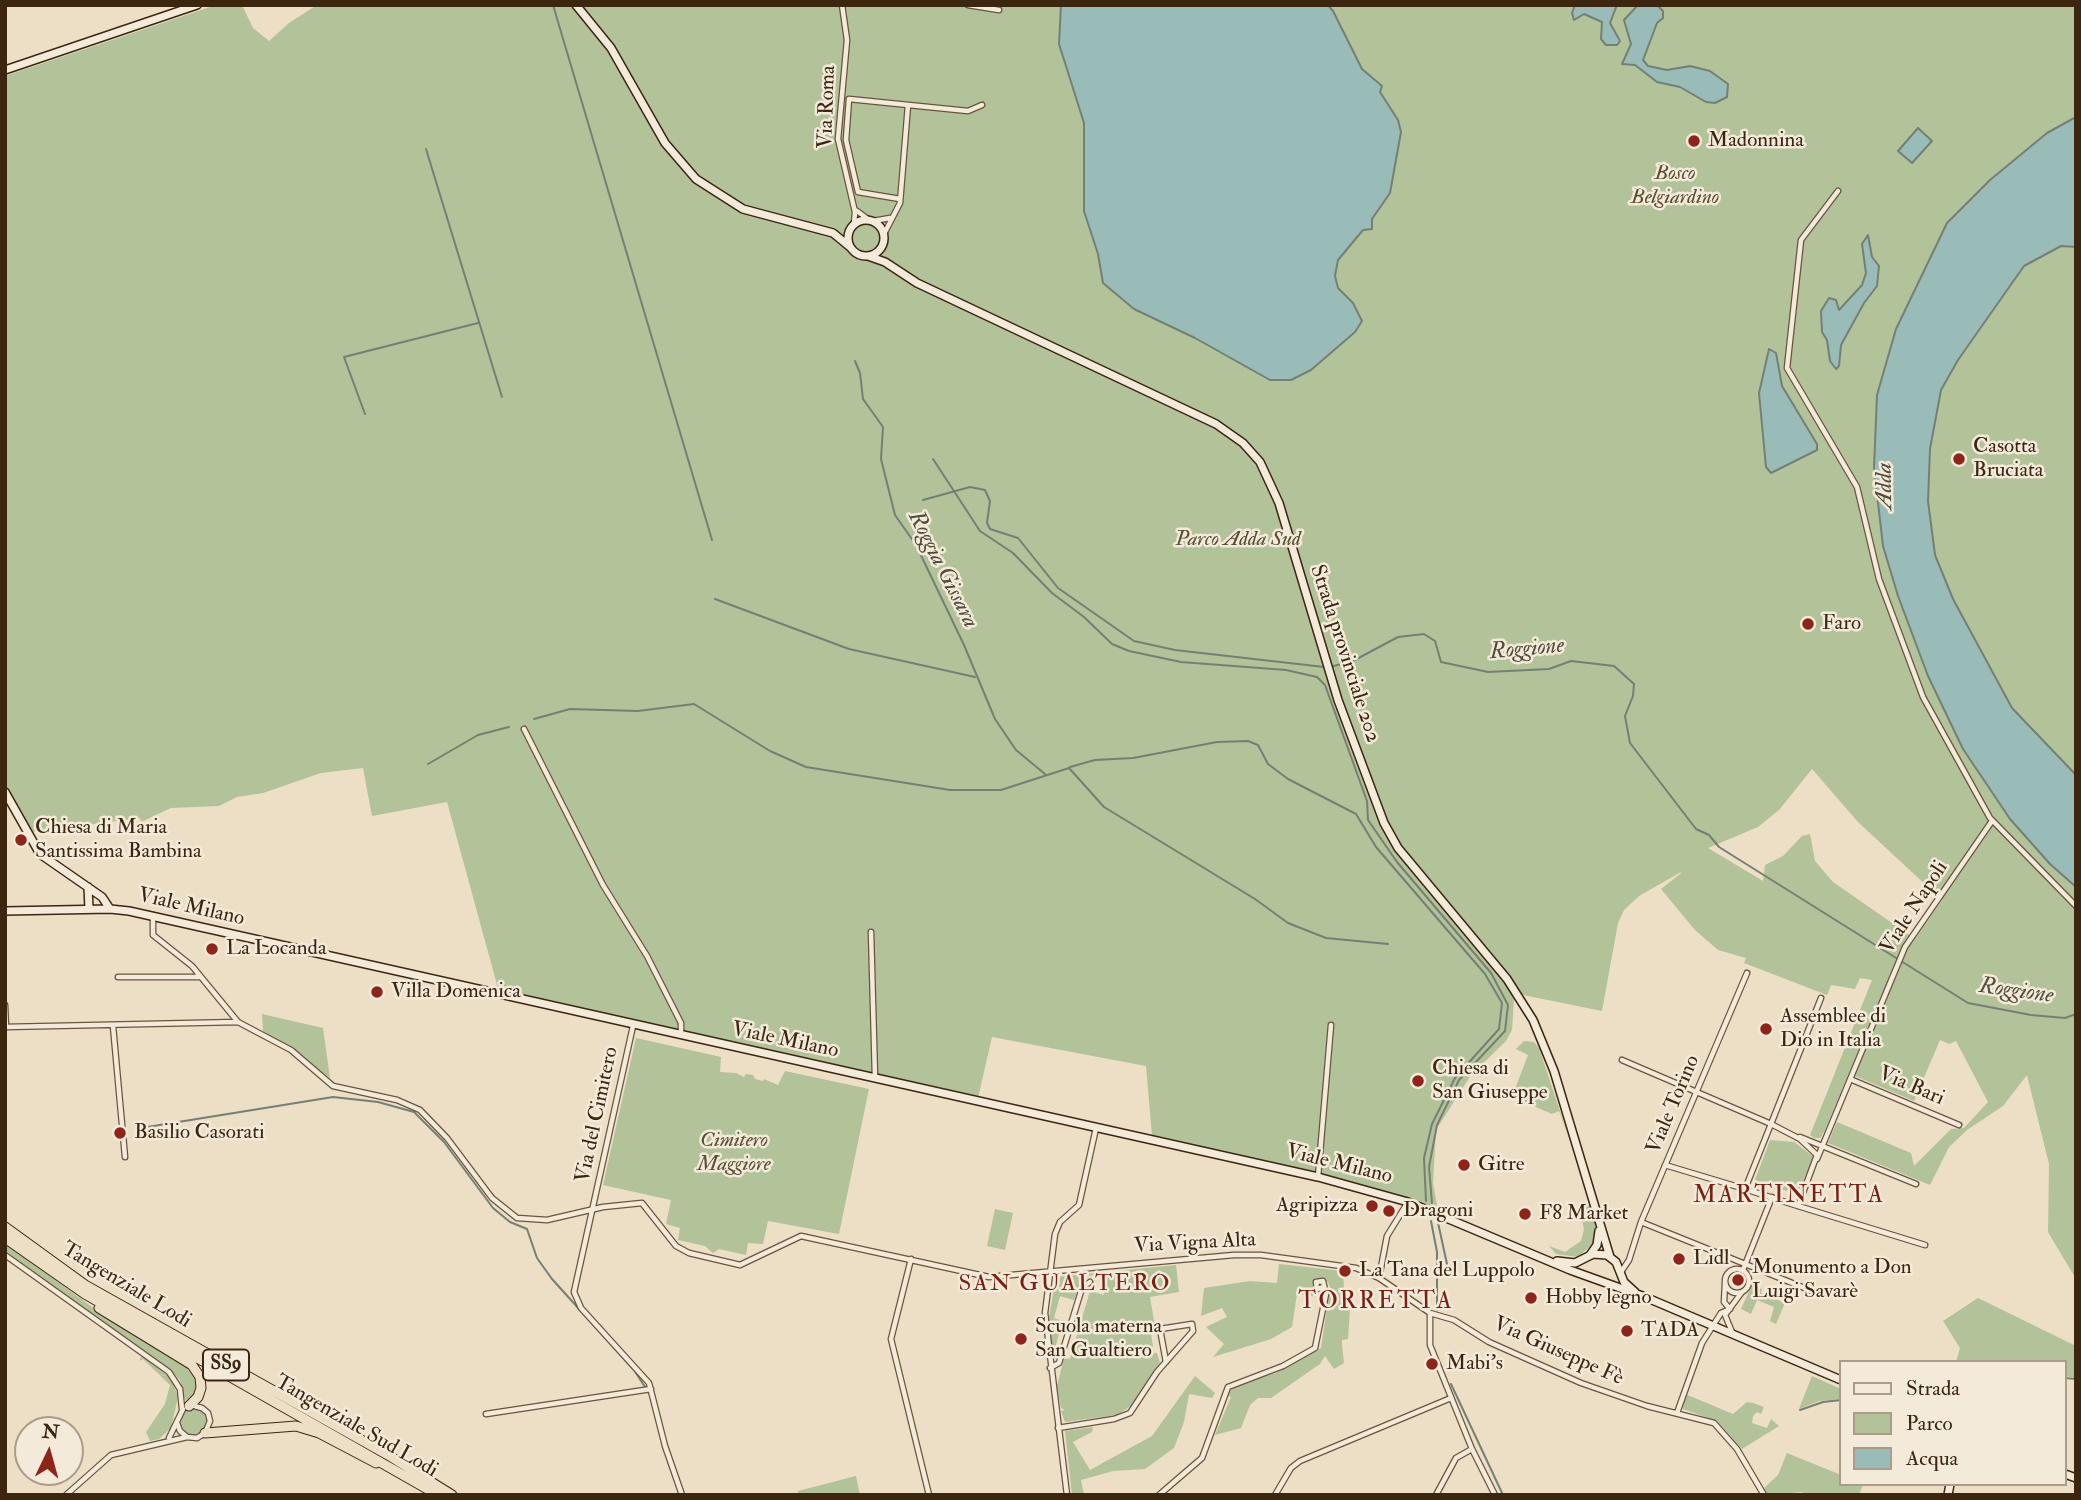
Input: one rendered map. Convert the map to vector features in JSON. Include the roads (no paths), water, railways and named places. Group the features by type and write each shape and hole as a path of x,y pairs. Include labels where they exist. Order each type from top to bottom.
{"highway":[{"name":"Tangenziale Lodi","path":"5,1227 96,1292 388,1455 452,1495"},
{"name":"Tangenziale Sud Lodi","path":"5,1238 85,1294 439,1495"},
{"path":"85,1294 108,1315 192,1365 200,1377 201,1388 198,1397 186,1408"},
{"path":"205,1433 283,1425 303,1427 370,1461 399,1470"}],"street":[{"path":"5,70 197,5"},
{"name":"Strada provinciale 202","path":"576,5 611,48 665,143 696,179 719,196 752,213 839,236 858,254 892,266 917,283 1216,424 1243,443 1260,462 1279,503 1328,667 1392,839 1527,1009 1543,1041 1612,1258"},
{"path":"968,5 999,10"},
{"name":"Via Roma","path":"842,6 847,40 838,139 854,208 854,225"},
{"path":"900,199 859,193 847,150 849,99 968,111 982,105"},
{"path":"892,266 884,255 883,244 890,218 898,209 900,199 908,105"},
{"path":"1838,191 1801,240 1787,368 1857,487 1879,579 1923,697 1992,821 2076,906"},
{"path":"854,208 884,234"},
{"path":"871,221 890,218"},
{"name":"Strada provinciale 202","path":"820,230 845,230 871,221"},
{"path":"850,247 848,235 854,225"},
{"path":"868,256 877,252 883,244"},
{"path":"524,729 603,885 647,956 681,1023 681,1036"},
{"path":"5,793 40,854 106,900 110,909"},
{"name":"Viale Napoli","path":"1798,1206 1901,955 1992,821"},
{"path":"88,887 89,909"},
{"name":"Viale Milano","path":"5,911 110,909 153,917 1318,1177 1408,1202 1648,1298 1840,1380"},
{"path":"153,917 153,935 201,977 238,1022 291,1050 334,1086 412,1105 440,1129 492,1198 517,1218 540,1221 593,1211"},
{"path":"871,932 875,1078"},
{"name":"Viale Torino","path":"1620,1272 1628,1263 1641,1222 1747,973"},
{"path":"118,978 201,977"},
{"path":"1745,1189 1821,998"},
{"path":"5,1004 6,1027 238,1022"},
{"path":"1318,1177 1331,1025"},
{"path":"113,1026 125,1157"},
{"name":"Via del Cimitero","path":"633,1026 574,1292 581,1308 639,1369 651,1390"},
{"path":"1622,1060 1916,1184"},
{"name":"Via Bari","path":"1850,1079 1959,1125"},
{"path":"1067,1495 1045,1317 1058,1226 1079,1205 1096,1127"},
{"path":"1813,1142 1821,1141 1827,1134"},
{"path":"1797,1136 1816,1153 1817,1159"},
{"path":"1665,1165 1925,1245"},
{"path":"1742,1270 1772,1198"},
{"path":"1379,1278 1387,1236 1408,1202"},
{"name":"Via Vigna Alta","path":"593,1211 642,1203 676,1246 740,1265 801,1236 989,1277 1170,1258 1261,1255 1356,1268 1379,1278 1430,1313"},
{"path":"1641,1222 1812,1291"},
{"path":"1591,1277 1584,1267 1598,1241 1599,1223"},
{"path":"1612,1258 1625,1258 1631,1250"},
{"path":"5,1255 169,1372 180,1389 186,1408 169,1439"},
{"path":"1053,1255 1056,1265 1066,1271"},
{"name":"Viale Milano","path":"1546,1258 1571,1263 1589,1257 1612,1258 1628,1287 1648,1298"},
{"path":"911,1259 891,1339 929,1495"},
{"path":"1730,1309 1724,1302 1726,1281 1730,1272 1742,1270"},
{"path":"1734,1335 1726,1320 1730,1309 1749,1282 1742,1270"},
{"path":"1601,1281 1613,1280 1620,1272"},
{"path":"1726,1281 1731,1291 1742,1291"},
{"path":"1051,1368 1059,1363 1082,1288 1090,1282"},
{"path":"1159,1495 1202,1458 1228,1387 1283,1366 1315,1348 1326,1294 1324,1287"},
{"path":"1677,1413 1699,1350 1721,1312 1730,1309"},
{"path":"1430,1313 1430,1345 1472,1449 1495,1495"},
{"name":"Via Giuseppe Fè","path":"1430,1313 1454,1320 1489,1342 1581,1383 1718,1426 1737,1449 1763,1495"},
{"path":"1058,1428 1114,1419 1130,1413 1166,1362 1193,1331 1192,1324 1160,1329 1166,1362"},
{"path":"486,1414 651,1390 665,1446 682,1495"},
{"path":"1275,1495 1291,1468 1300,1461 1451,1398"},
{"path":"66,1495 111,1455 153,1446 169,1439 197,1438 205,1433 210,1422 208,1413 198,1406 186,1408"},
{"path":"177,1423 180,1432 187,1437"},
{"path":"1436,1495 1456,1458 1472,1449"}],"water":[{"path":"1061,5 1328,5 1333,11 1362,69 1382,86 1380,92 1398,120 1401,132 1390,193 1372,219 1372,229 1363,230 1338,260 1335,276 1338,288 1353,303 1362,321 1355,332 1311,370 1291,380 1270,380 1195,338 1134,309 1103,283 1098,254 1084,211 1084,123 1059,44"},
{"path":"1575,5 1617,5 1610,23 1620,41 1617,45 1606,45 1601,39 1602,22 1584,14 1574,20 1572,13"},
{"path":"1638,5 1657,5 1663,11 1663,18 1657,23 1643,60 1648,66 1667,70 1690,66 1710,71 1728,84 1727,97 1715,103 1706,102 1680,87 1657,82 1635,65 1622,64 1631,44 1624,20"},
{"name":"Adda","path":"2076,117 2076,247 2061,246 2024,266 1958,360 1941,390 1930,449 1928,501 1935,555 1953,599 2012,708 2076,775 2076,887 2050,864 2010,819 1963,749 1928,676 1898,596 1883,546 1874,468 1877,395 1896,329 1947,223 1990,180 2047,133"},
{"path":"1918,128 1932,141 1912,163 1898,151"},
{"path":"1868,235 1872,257 1879,266 1877,286 1864,303 1841,345 1839,366 1836,369 1830,361 1827,340 1822,332 1821,311 1829,298 1836,300 1839,310 1862,285 1866,273 1862,244"},
{"path":"1769,349 1776,353 1782,386 1817,444 1817,450 1771,473 1766,467 1759,393"}],"waterway":[{"path":"553,5 712,540"},
{"path":"426,149 502,397"},
{"path":"365,414 344,357 478,323"},
{"name":"Roggia Gissara","path":"855,361 860,373 863,399 883,427 881,459 895,515 916,545 964,645 995,719 1016,750 1045,774"},
{"path":"933,459 980,531 1013,553 1052,593 1084,617 1112,644 1129,651 1181,662 1286,670 1317,677 1325,685 1367,801 1368,820 1397,862 1491,973 1508,1005 1505,1031 1459,1080 1437,1125 1429,1167 1432,1203"},
{"name":"Roggione","path":"923,500 970,487 985,490 990,501 987,523 990,529 1018,538 1058,588 1134,641 1175,650 1324,667"},
{"path":"715,599 849,649 975,677"},
{"name":"Roggione","path":"1330,667 1353,661 1398,637 1424,634 1435,641 1441,662 1488,672 1549,669 1571,661 1614,666 1634,684 1633,696 1625,716 1630,743 1696,829 1709,835 1719,847 1968,1003 2031,1015 2065,1018 2076,1014"},
{"path":"534,719 570,709 638,711 694,704 770,751 806,767 950,790 1001,790 1069,768 1104,807 1255,899 1288,923 1326,938 1388,944"},
{"path":"428,764 478,735 509,727"},
{"path":"1070,767 1095,760 1133,758 1217,742 1248,741 1258,745 1268,764 1288,779 1356,814 1376,847 1485,974 1502,1003 1499,1029 1455,1078 1432,1124 1424,1158 1426,1201"},
{"path":"141,1128 333,1097 378,1102 414,1112 444,1142 493,1208 510,1222 527,1229 537,1258 552,1279 634,1370 645,1387"},
{"path":"1437,1218 1447,1264"},
{"path":"1431,1221 1437,1252 1437,1310"},
{"path":"1451,1273 1453,1277"},
{"path":"2067,1378 2076,1379"},
{"path":"1451,1384 1503,1495"},
{"path":"1800,1410 1823,1402 1840,1400"}],"place":[{"name":"Madonnina","path":"1694,141"},
{"name":"Casotta Bruciata","path":"1959,459"},
{"name":"Faro","path":"1808,624"},
{"name":"Chiesa di Maria Santissima Bambina","path":"21,840"},
{"name":"La Locanda","path":"212,949"},
{"name":"Villa Domenica","path":"377,992"},
{"name":"Assemblee di Dio in Italia","path":"1766,1029"},
{"name":"Chiesa di San Giuseppe","path":"1418,1081"},
{"name":"Basilio Casorati","path":"120,1133"},
{"name":"Gitre","path":"1464,1165"},
{"name":"Agripizza","path":"1372,1206"},
{"name":"Dragoni","path":"1389,1211"},
{"name":"F8 Market","path":"1525,1214"},
{"name":"Lidl","path":"1679,1259"},
{"name":"La Tana del Luppolo","path":"1345,1271"},
{"name":"Monumento a Don Luigi Savarè","path":"1738,1280"},
{"name":"Hobby legno","path":"1531,1298"},
{"name":"TADA","path":"1627,1331"},
{"name":"Scuola materna San Gualtiero","path":"1021,1339"},
{"name":"Mabi’s","path":"1432,1364"}],"district":[{"name":"MARTINETTA","path":"1789,1197"},
{"name":"SAN GUALTERO","path":"1065,1285"},
{"name":"TORRETTA","path":"1376,1303"}],"park label":[{"name":"Bosco Belgiardino","path":"1675,186"},
{"name":"Parco Adda Sud","path":"1238,540"},
{"name":"Cimitero Maggiore","path":"734,1153"}]}
